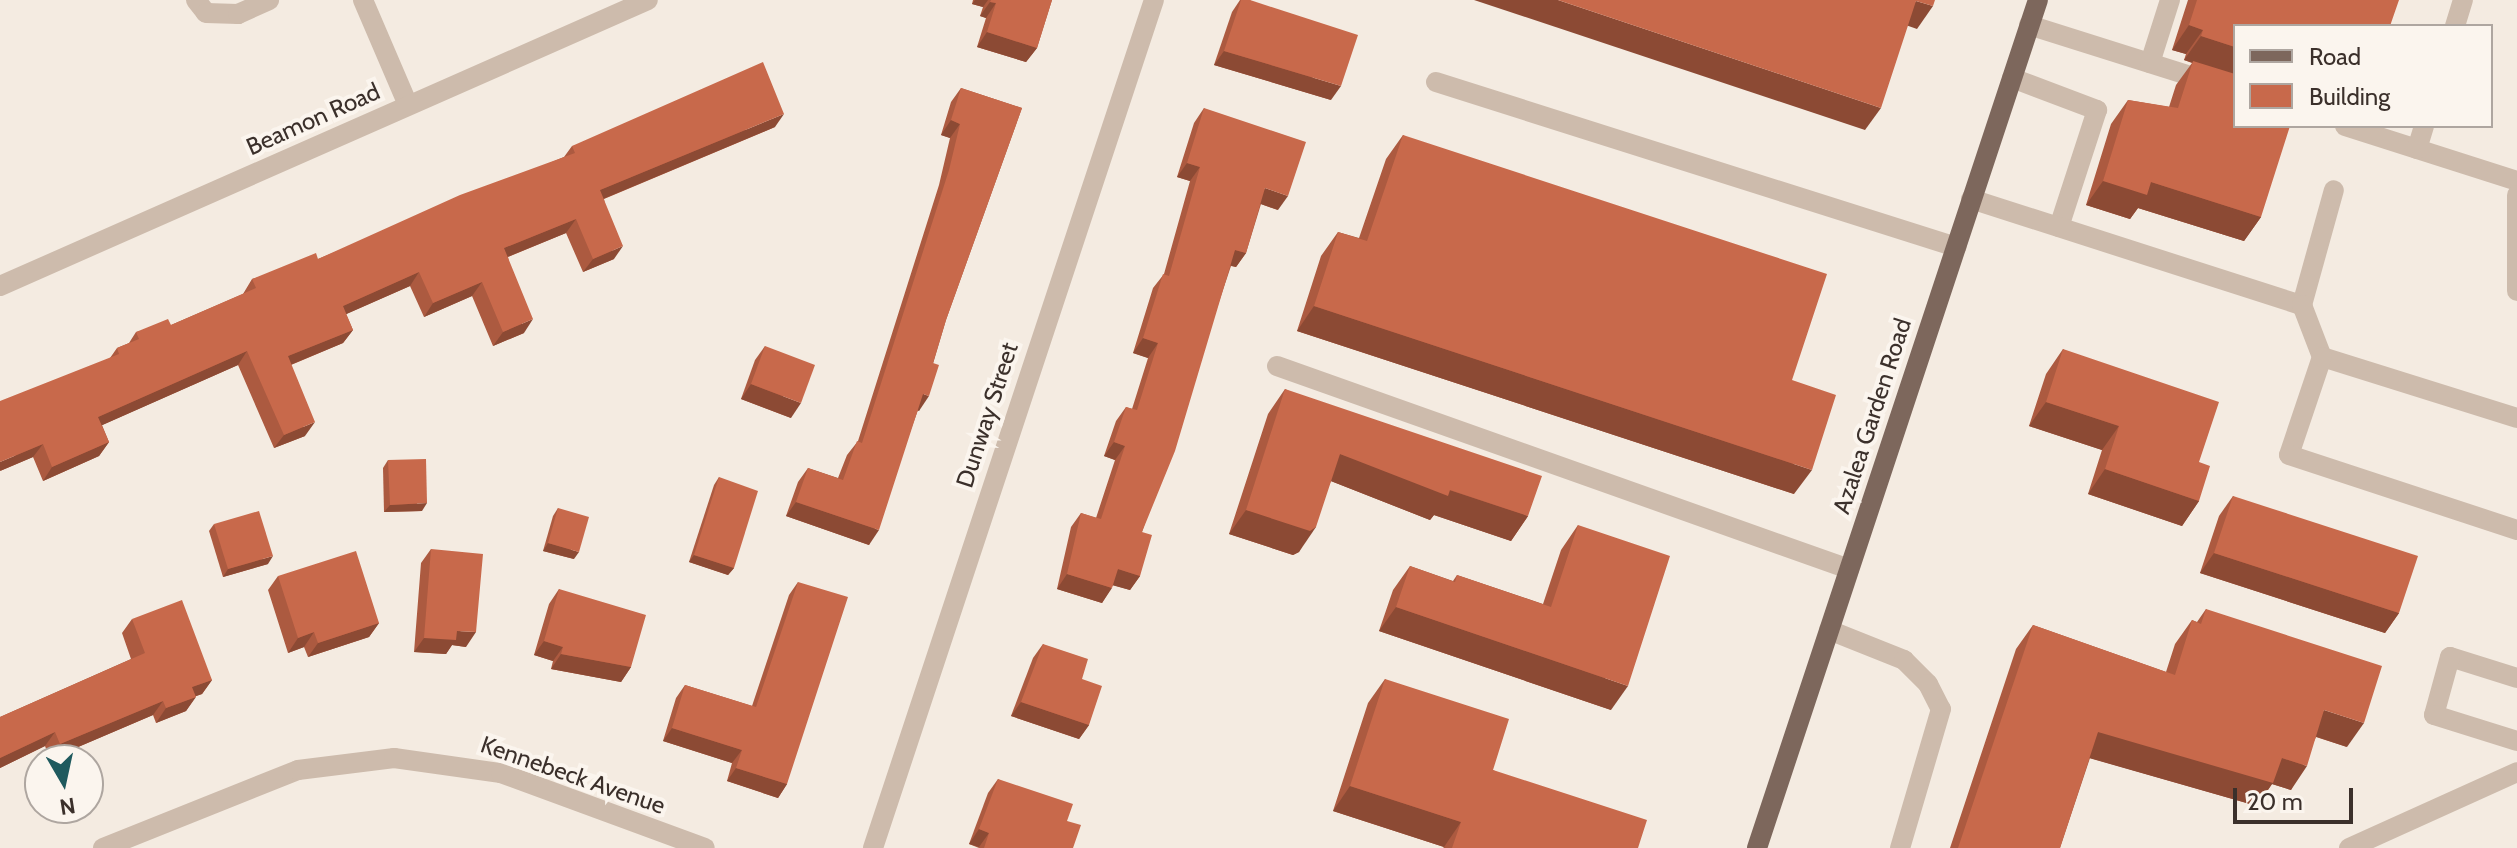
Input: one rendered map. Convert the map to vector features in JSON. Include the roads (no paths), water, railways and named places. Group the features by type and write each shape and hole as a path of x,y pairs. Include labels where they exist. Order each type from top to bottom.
{"main road":[{"name":"Azalea Garden Road","path":"1757,848 2038,0"}],"street":[{"path":"196,0 206,13 238,14 269,0"},
{"path":"363,0 408,105"},
{"name":"Beamon Road","path":"0,286 648,0"},
{"name":"Dunway Street","path":"873,848 1154,0"},
{"path":"2150,63 2170,0"},
{"path":"2456,24 2463,0"},
{"path":"2029,25 2233,89"},
{"path":"2012,78 2097,110 2059,227"},
{"path":"1436,82 1956,247"},
{"path":"2351,128 2517,181"},
{"path":"2417,149 2423,128"},
{"path":"2334,190 2302,305 2322,357 2289,455 2517,530"},
{"path":"2517,195 2517,291"},
{"path":"1971,199 2302,305"},
{"path":"2322,357 2517,418"},
{"path":"1277,366 1849,569"},
{"path":"1829,630 1904,660 1928,684 1941,709 1900,848"},
{"path":"2517,678 2450,657 2434,715 2517,741"},
{"name":"Kennebeck Avenue","path":"103,848 298,770 394,758 501,773 705,848"},
{"path":"2349,848 2517,772"}]}
